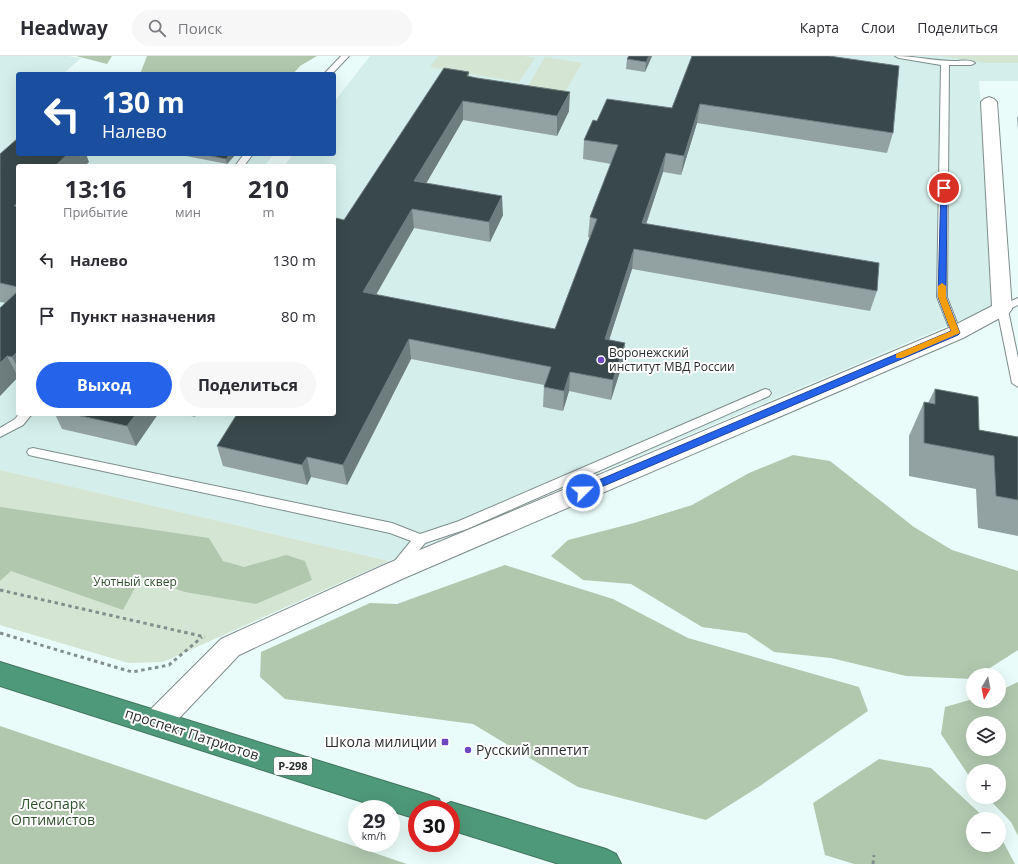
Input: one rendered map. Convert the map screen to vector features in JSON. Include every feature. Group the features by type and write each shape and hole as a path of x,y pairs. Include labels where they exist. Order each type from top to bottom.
{"highway":[{"name":"проспект Патриотов","path":"0,674 157,722 408,802"},
{"path":"460,819 606,864"}],"street":[{"path":"157,722 230,647 393,572 956,333 1010,305 989,102"}],"lane":[{"path":"330,72 345,56"},
{"path":"899,56 945,63 971,63"},
{"path":"945,63 942,297 956,333"},
{"path":"241,164 247,156"},
{"path":"1010,305 1018,382"},
{"path":"393,572 420,539 463,525 764,393"},
{"path":"0,433 20,422 24,416"},
{"path":"33,452 392,528 420,539"}],"path":[{"path":"0,590 203,637 230,647"},
{"path":"0,633 132,672 169,665 203,637"},
{"path":"873,864 874,855"}],"shaded area":[{"name":"Воронежский институт МВД России","path":"0,56 68,56 81,58 65,72 16,72 16,156 272,156 266,164 16,164 16,416 336,416 336,164 286,164 292,156 336,156 336,99 370,56 1018,56 1018,81 979,81 995,306 389,561 0,470"}],"green space":[{"path":"76,56 112,56 107,64"},
{"path":"147,56 317,56 300,66 295,72 141,72"},
{"path":"438,56 524,56 535,58 519,82 430,67"},
{"path":"940,56 1018,56 1018,63 985,63"},
{"path":"545,57 582,63 565,92 528,86"},
{"path":"793,455 830,461 914,527 952,550 1018,571 1018,650 990,668 966,668 966,679 906,676 831,658 774,652 746,633 702,627 631,584 583,580 551,556 568,540 634,523 692,505 749,473"},
{"name":"Уютный сквер","path":"0,470 389,561 163,662 128,663 0,625"},
{"path":"0,507 209,538 223,561 244,567 286,555 305,561 312,580 256,604 185,592 141,577 123,610 11,571 0,581"},
{"path":"505,565 613,599 688,638 859,687 868,711 760,786 706,820 578,787 473,724 285,699 260,677 261,652 370,603 397,604"},
{"path":"1018,682 1018,836 1011,822 1006,817 1006,812 1001,812 994,804 1006,804 1006,764 966,764 966,772 941,734 945,707 966,701 966,708 1006,708 1006,688"},
{"name":"Лесопарк Оптимистов","path":"0,726 348,844 348,852 372,852 407,864 0,864"},
{"path":"879,759 931,768 966,800 966,804 970,804 978,812 966,812 966,852 1006,852 1006,847 1015,864 854,864 825,855 813,803"}],"building":[{"path":"629,56 649,56 646,62 627,59"},
{"path":"692,56 829,56 899,66 893,133 700,104 684,156 666,153 642,223 879,263 877,291 634,249 605,339 625,343 613,380 570,372 564,391 544,387 551,367 409,339 343,465 307,457 302,465 217,446 236,416 336,416 336,218 344,220 444,68 469,72 467,76 477,78 570,92 557,116 463,101 414,181 502,196 489,222 412,209 363,292 555,329 597,219 590,217 618,145 584,140 593,120 597,121 607,99 672,108"},
{"path":"16,140 16,156 66,156 57,164 16,164 16,204 14,206 16,206 16,287 0,283 0,154"},
{"path":"212,156 228,156 226,159"},
{"path":"16,293 16,353 12,357 7,356 0,363 0,308"},
{"path":"935,389 978,397 979,430 1018,437 1018,500 996,496 994,456 924,443 924,402 935,404"},
{"path":"81,416 134,416 127,426"}],"slow traffic":[{"path":"899,356 956,333 942,297 942,286"}],"place":[{"name":"Воронежский институт МВД России","path":"601,360"},
{"name":"Школа милиции","path":"445,742"},
{"name":"Русский аппетит","path":"468,750"}],"route":[{"path":"583,491 956,333 942,297 944,188"}]}
